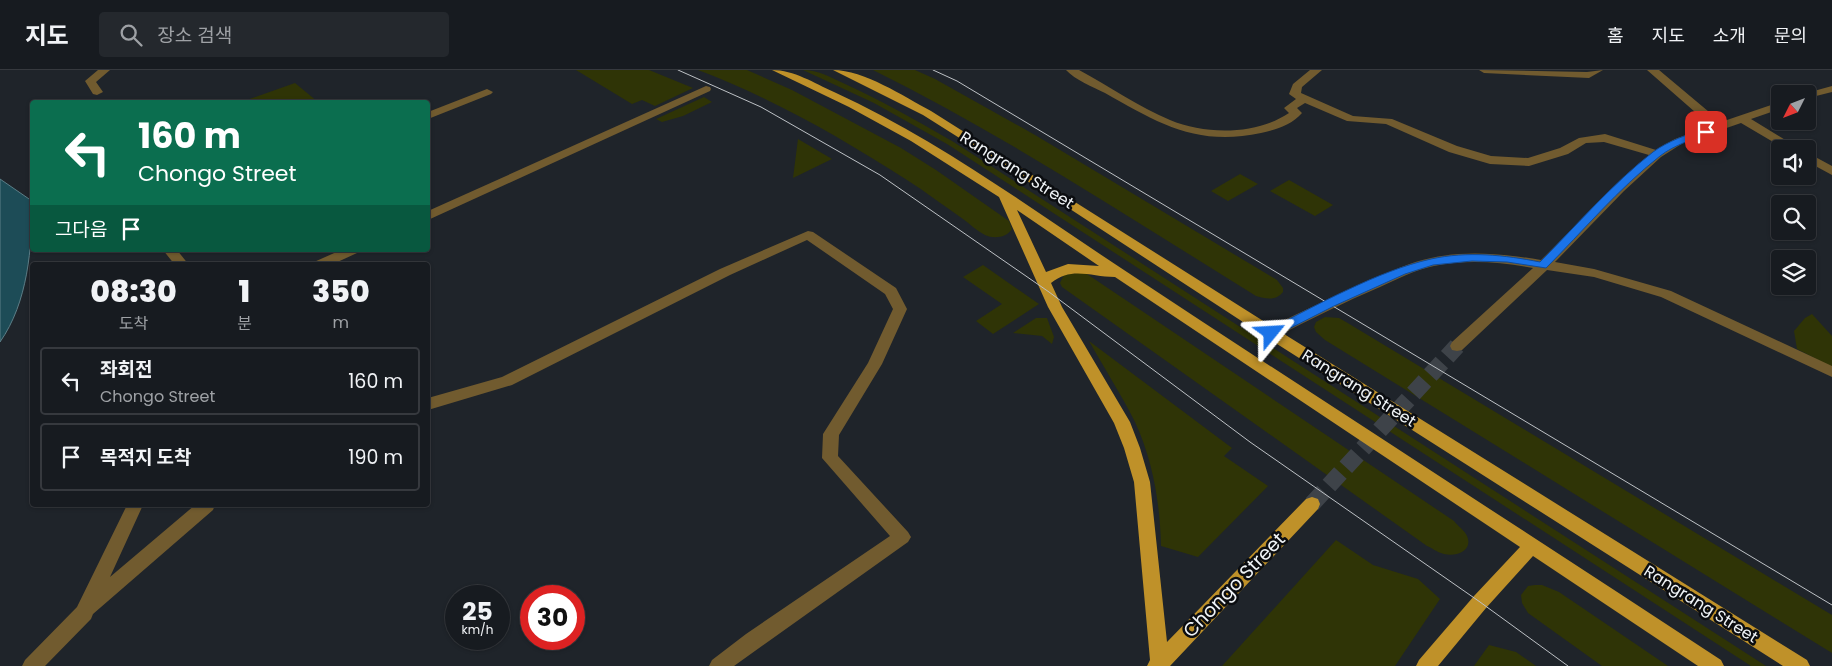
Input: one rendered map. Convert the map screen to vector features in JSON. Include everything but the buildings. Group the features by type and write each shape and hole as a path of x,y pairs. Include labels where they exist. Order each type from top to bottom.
{"main road":[{"name":"Rangrang Street","path":"777,70 853,105 915,139 1004,195 1120,274 1714,666"},
{"name":"Rangrang Street","path":"838,70 879,88 936,118 1271,333 1800,666"},
{"path":"1004,195 1055,307 1122,422 1132,448 1142,482 1159,665"},
{"path":"1044,281 1051,274 1065,268 1084,267 1120,274"},
{"name":"Chongo Street","path":"1159,665 1312,504"},
{"path":"1426,666 1480,602 1532,546"}],"street":[{"path":"97,92 90,81 105,70"},
{"path":"1071,70 1168,123 1192,130 1230,132 1261,130 1292,117 1296,113 1290,108 1291,106 1303,99"},
{"path":"1317,70 1297,86 1294,94 1351,119 1388,121 1453,149 1490,160 1529,162 1564,151 1583,140 1605,138 1657,154"},
{"path":"1484,70 1589,75 1598,70"},
{"path":"1652,70 1719,126"},
{"path":"430,215 706,89"},
{"path":"1816,93 1832,89"},
{"path":"430,115 487,92"},
{"path":"1457,346 1543,266 1620,188 1657,154 1679,142 1771,108"},
{"path":"1741,118 1779,140"},
{"path":"1816,162 1832,171"},
{"path":"430,403 507,381 725,272 808,235 891,291 900,309 875,364 831,434 830,458 902,537 753,640 719,666"},
{"path":"172,252 180,262"},
{"path":"326,262 348,252"},
{"path":"1271,333 1330,303 1402,272 1432,262 1472,258 1507,259 1594,274 1633,283 1666,294 1832,372"},
{"path":"84,613 134,507"},
{"path":"32,666 84,613 143,558 206,507"}],"green space":[{"path":"576,70 649,70 693,88 655,106 642,100 632,104"},
{"path":"698,70 747,70 792,90 901,148 936,170 1009,221 1012,229 1000,237 992,237 979,232 882,164 805,119 752,93"},
{"path":"803,70 824,74 898,110 952,141 1766,666 1751,666 947,144 874,103"},
{"path":"873,70 915,70 935,79 1035,135 1277,280 1283,288 1283,292 1274,298 1256,296 1019,150 922,95"},
{"path":"295,83 316,100 247,100"},
{"path":"704,97 712,102 683,116 662,122 656,119"},
{"path":"798,139 832,159 793,178"},
{"path":"1240,174 1258,184 1228,201 1211,191"},
{"path":"1289,180 1333,205 1315,216 1270,191"},
{"path":"983,265 1039,304 993,334 976,321 1002,304 963,277"},
{"path":"1084,272 1454,521 1467,536 1468,546 1465,550 1451,555 1427,546 1062,287 1060,283 1064,275"},
{"path":"1812,314 1832,336 1832,367 1797,349 1794,331 1805,318"},
{"path":"1325,317 1339,318 1346,322 1832,615 1832,653 1325,340 1316,332 1314,327 1316,322"},
{"path":"1036,318 1047,318 1054,337 1052,344 1042,336 1013,333"},
{"path":"1089,341 1232,448 1224,456 1268,486 1198,557 1161,546 1157,498 1147,452 1130,412"},
{"path":"1336,540 1373,565 1418,579 1440,599 1395,666 1222,666"},
{"path":"1542,585 1559,592 1668,666 1602,666 1528,613 1522,603 1521,595 1528,586"},
{"path":"1489,645 1516,652 1536,666 1474,666"}],"water":[{"path":"0,179 30,200 30,246 26,274 17,310 0,342"}],"tunnel":[{"path":"1312,504 1457,346"}],"tram line":[{"path":"678,70 761,107 880,175 1049,292 1250,442 1480,602 1568,666"},
{"path":"933,70 957,81 1832,605"}],"route":[{"path":"1271,333 1330,303 1402,272 1432,262 1472,258 1507,259 1543,266 1620,188 1657,154 1679,142 1706,132"}]}
